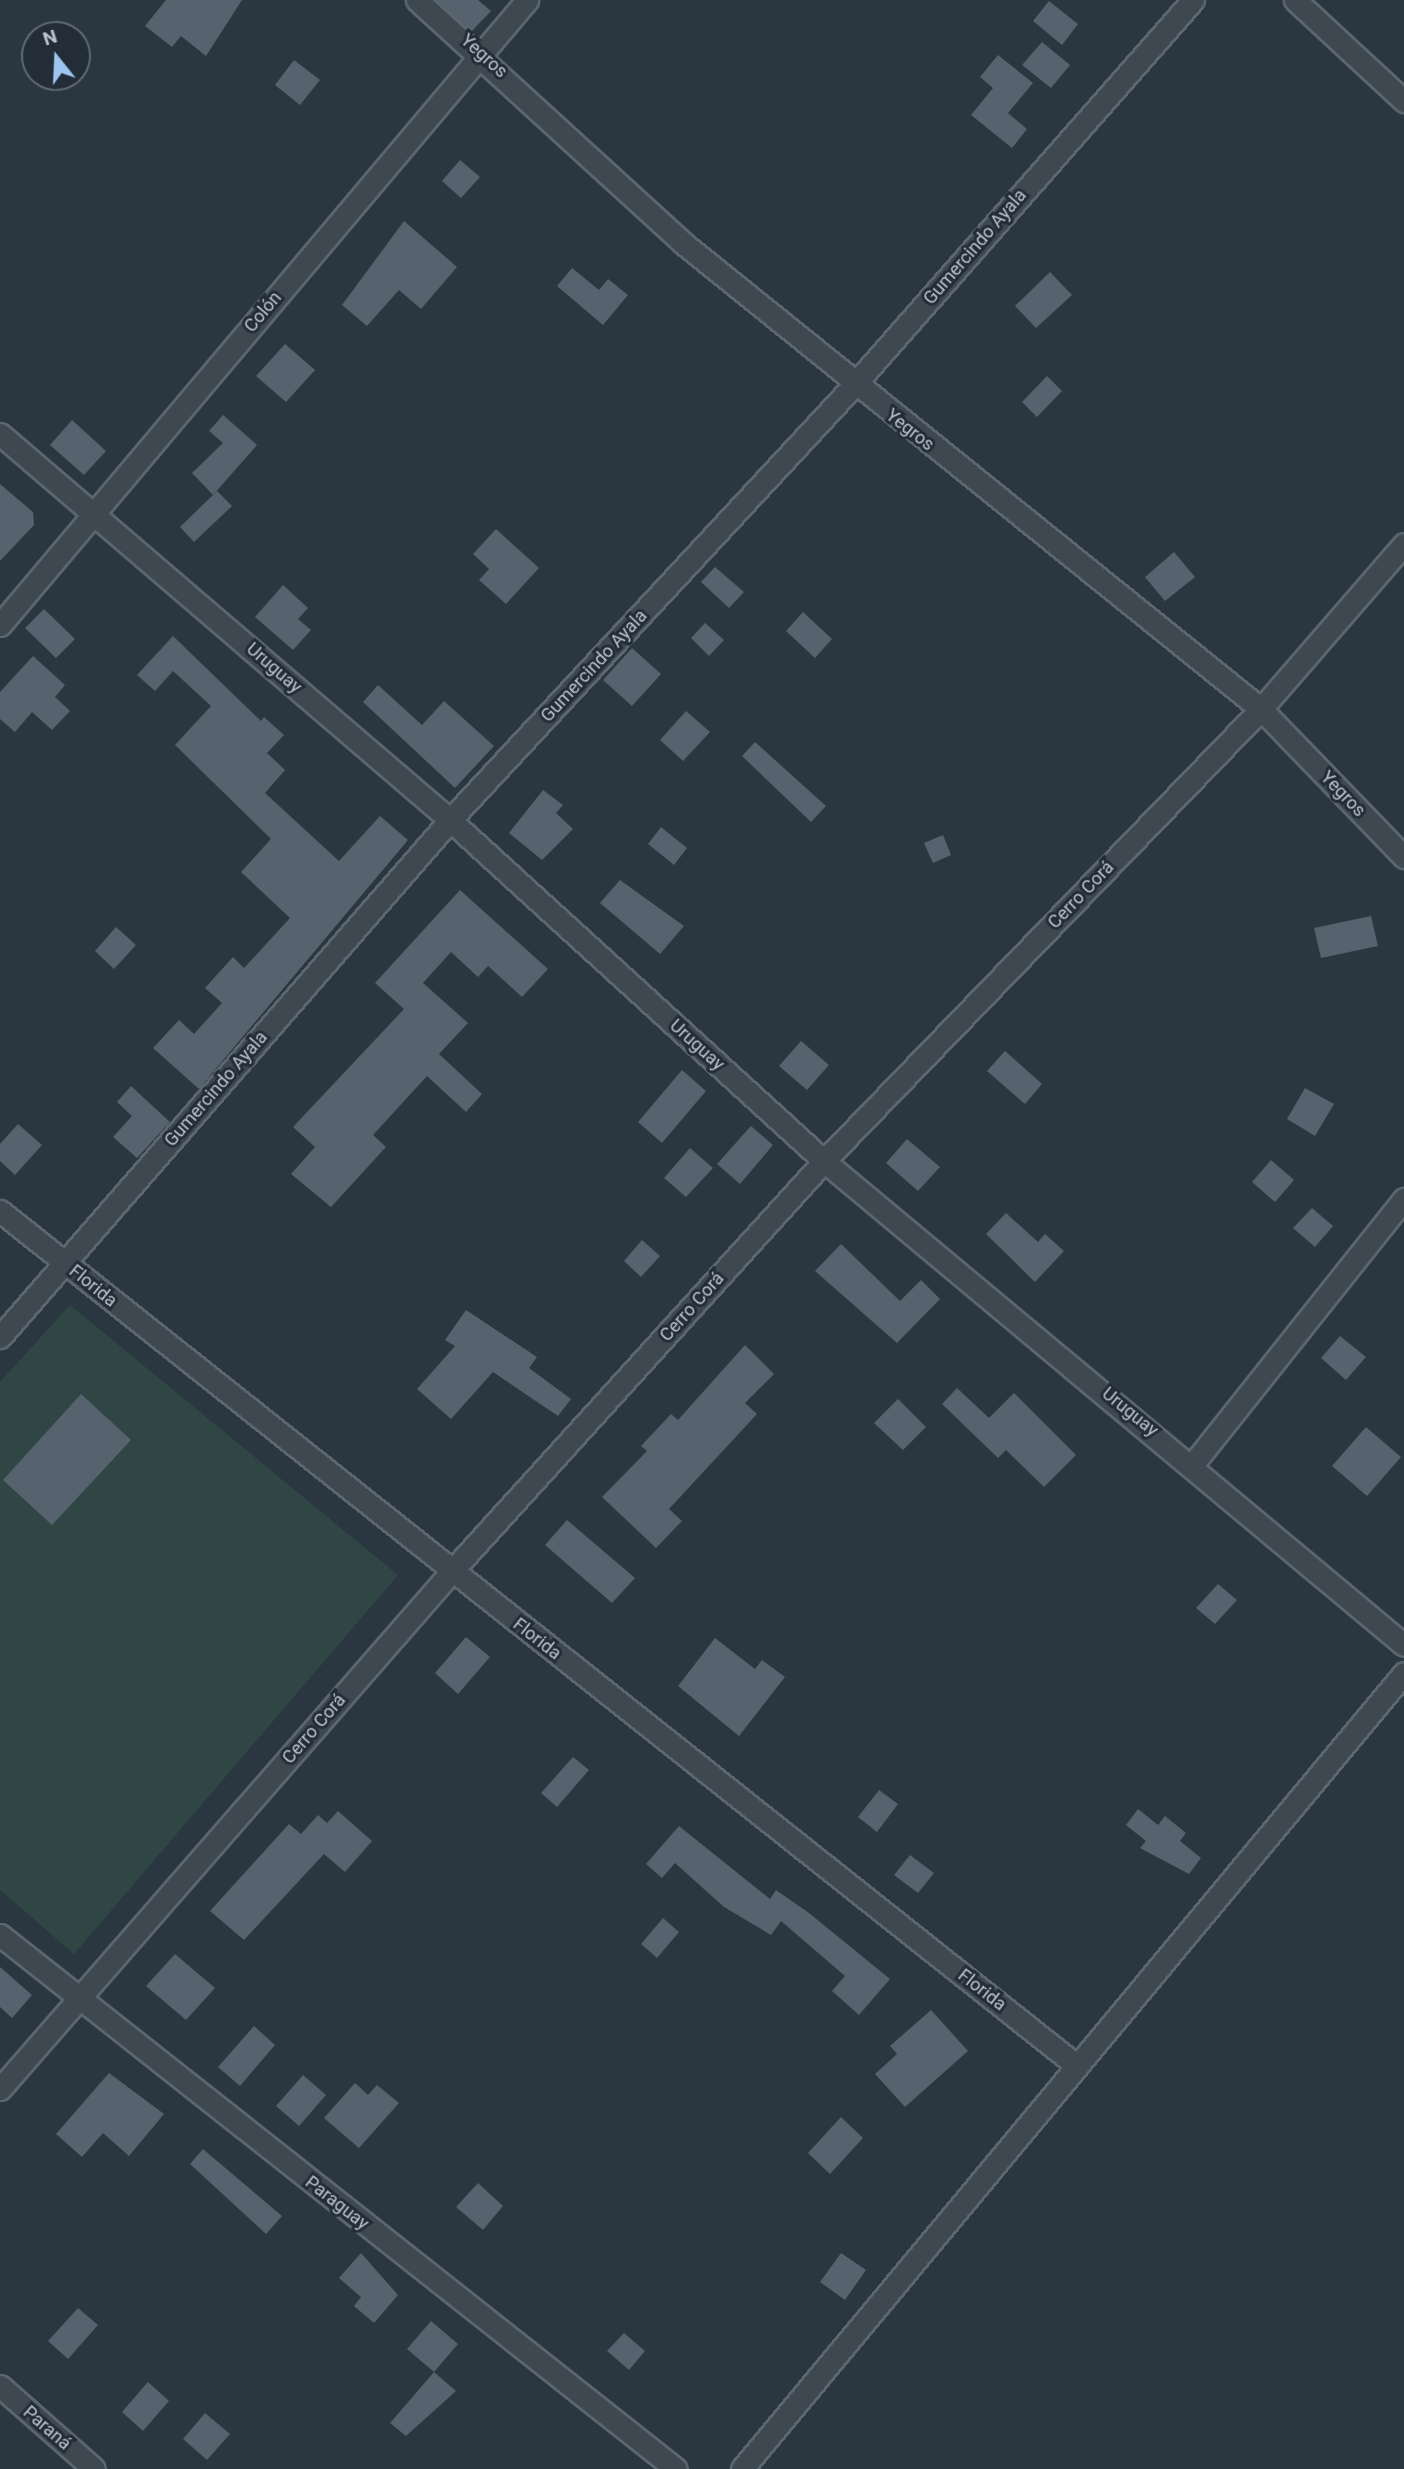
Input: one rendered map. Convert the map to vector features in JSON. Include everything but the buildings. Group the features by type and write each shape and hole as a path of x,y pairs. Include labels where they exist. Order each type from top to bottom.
{"street":[{"name":"Yegros","path":"417,0 482,53 683,243 854,384 1261,709 1404,857"},
{"name":"Colón","path":"0,625 527,0"},
{"name":"Gumercindo Ayala","path":"0,1337 450,820 854,384 1193,0"},
{"path":"1295,0 1404,101"},
{"name":"Uruguay","path":"0,434 450,820 824,1161 1193,1464 1404,1645"},
{"name":"Cerro Corá","path":"0,2089 451,1572 824,1161 1261,709 1404,544"},
{"path":"1193,1464 1404,1199"},
{"name":"Florida","path":"0,1210 451,1572 1076,2064"},
{"path":"742,2469 1076,2064 1404,1673"},
{"name":"Paraguay","path":"0,1935 78,2001 676,2469"},
{"name":"Paraná","path":"0,2386 94,2469"}],"green space":[{"path":"70,1305 398,1575 74,1954 0,1890 0,1382"}]}
